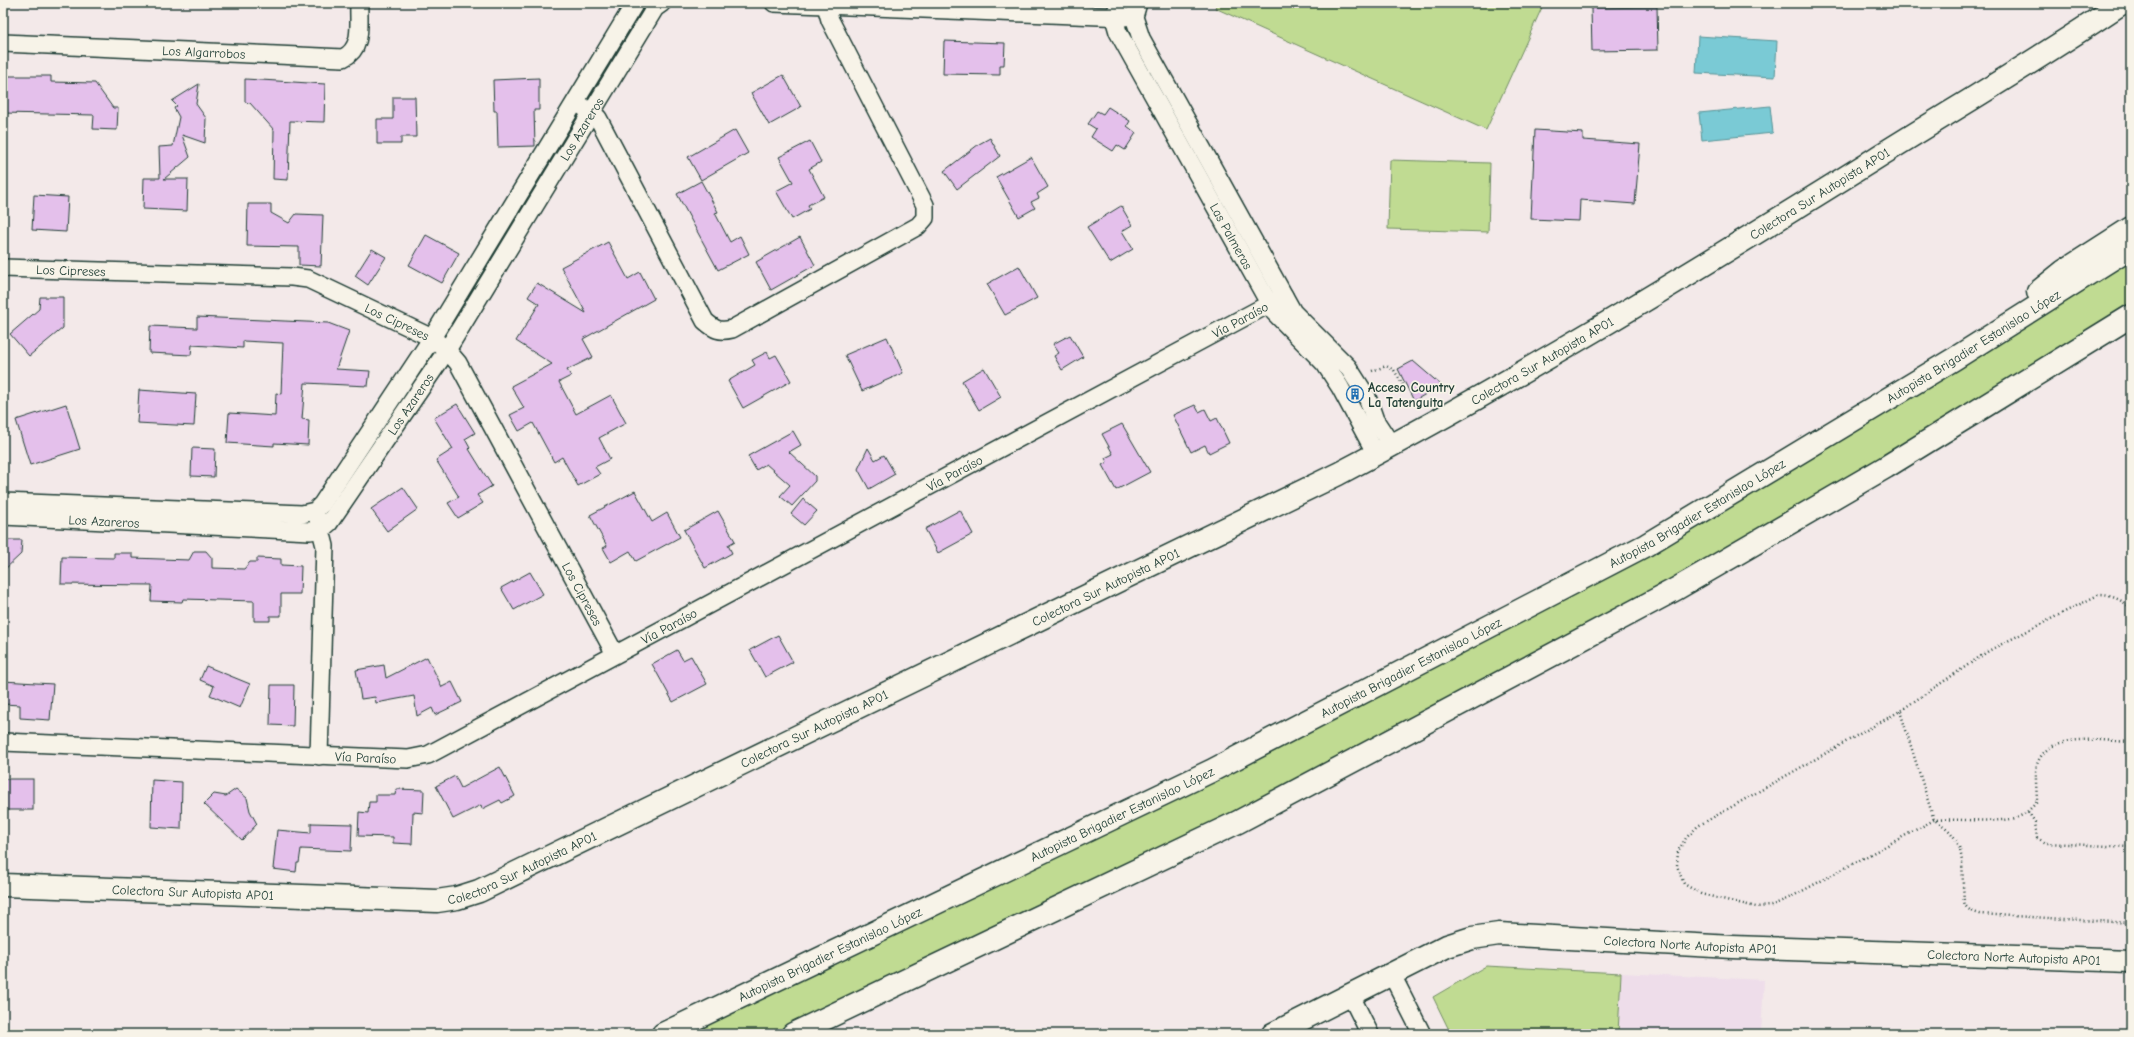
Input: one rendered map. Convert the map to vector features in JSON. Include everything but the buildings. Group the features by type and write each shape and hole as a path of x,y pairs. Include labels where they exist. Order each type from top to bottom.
{"main road":[{"name":"Colectora Sur Autopista AP01","path":"3,884 437,901 457,898 479,891 1384,450 1461,408 1712,261 2122,3"},
{"path":"1954,359 2064,271 2131,228"},
{"name":"Autopista Brigadier Estanislao López","path":"663,1034 1211,771 1428,660 1646,545 1954,359 2131,247"},
{"path":"793,1034 1238,822 1676,589 1886,467 2131,316"},
{"name":"Colectora Norte Autopista AP01","path":"1272,1034 1447,946 1472,938 1499,934 1732,947 2131,961"}],"street":[{"name":"Los Algarrobos","path":"3,43 343,58 351,54 356,48 358,39 359,3"},
{"name":"Los Azareros","path":"3,502 302,514 315,511 322,504 432,338 635,3"},
{"name":"Los Azareros","path":"3,516 310,531 322,529 329,523 447,350 591,111 655,8 662,3"},
{"path":"774,3 826,6 1118,8 1136,10"},
{"path":"576,102 591,111 598,118 705,321 714,330 722,332 732,328 918,226 925,218 925,205 830,20 826,6"},
{"name":"Las Palmeras","path":"1118,8 1118,32 1274,312 1325,364 1384,450"},
{"name":"Las Palmeras","path":"1136,10 1141,38 1293,312 1348,367 1356,379 1367,397 1384,450"},
{"name":"Los Cipreses","path":"3,268 292,277 308,280 432,338 447,350 458,363 615,654"},
{"name":"Vía Paraíso","path":"3,742 408,759 428,755 1284,296"},
{"path":"315,511 322,529 325,546 320,756"},
{"path":"1391,973 1422,1034"},
{"path":"1350,994 1370,1034"}],"path":[{"path":"1356,379 1386,366 1394,370 1403,385"},
{"path":"2131,608 2121,600 2109,595 2098,595 1990,650 1900,712 1698,826 1686,838 1678,851 1677,866 1684,884 1701,894 1756,907 1771,906 1793,896 1934,820 1952,818 2001,820 2017,818 2028,812 2037,802 2037,762 2046,748 2063,741 2131,742"},
{"path":"1900,712 1934,820 1947,827 1958,841 1962,854 1964,904 1971,912 1980,914 2131,923"},
{"path":"2028,812 2035,822 2037,838 2046,843 2131,847"}],"shaded area":[{"path":"1621,973 1764,980 1761,1034 1618,1034"}],"green space":[{"path":"1217,3 1544,3 1486,130 1215,8"},
{"path":"1390,160 1490,163 1488,232 1388,229"},
{"path":"2131,247 2131,316 1676,589 793,1034 663,1034 1646,545"},
{"path":"1486,966 1621,973 1618,1034 1451,1034 1433,997"}],"water":[{"path":"1698,36 1777,41 1775,77 1696,73"},
{"path":"1770,106 1773,133 1702,140 1699,113"}],"place":[{"name":"Acceso Country La Tatenguita","path":"1355,394"}]}
